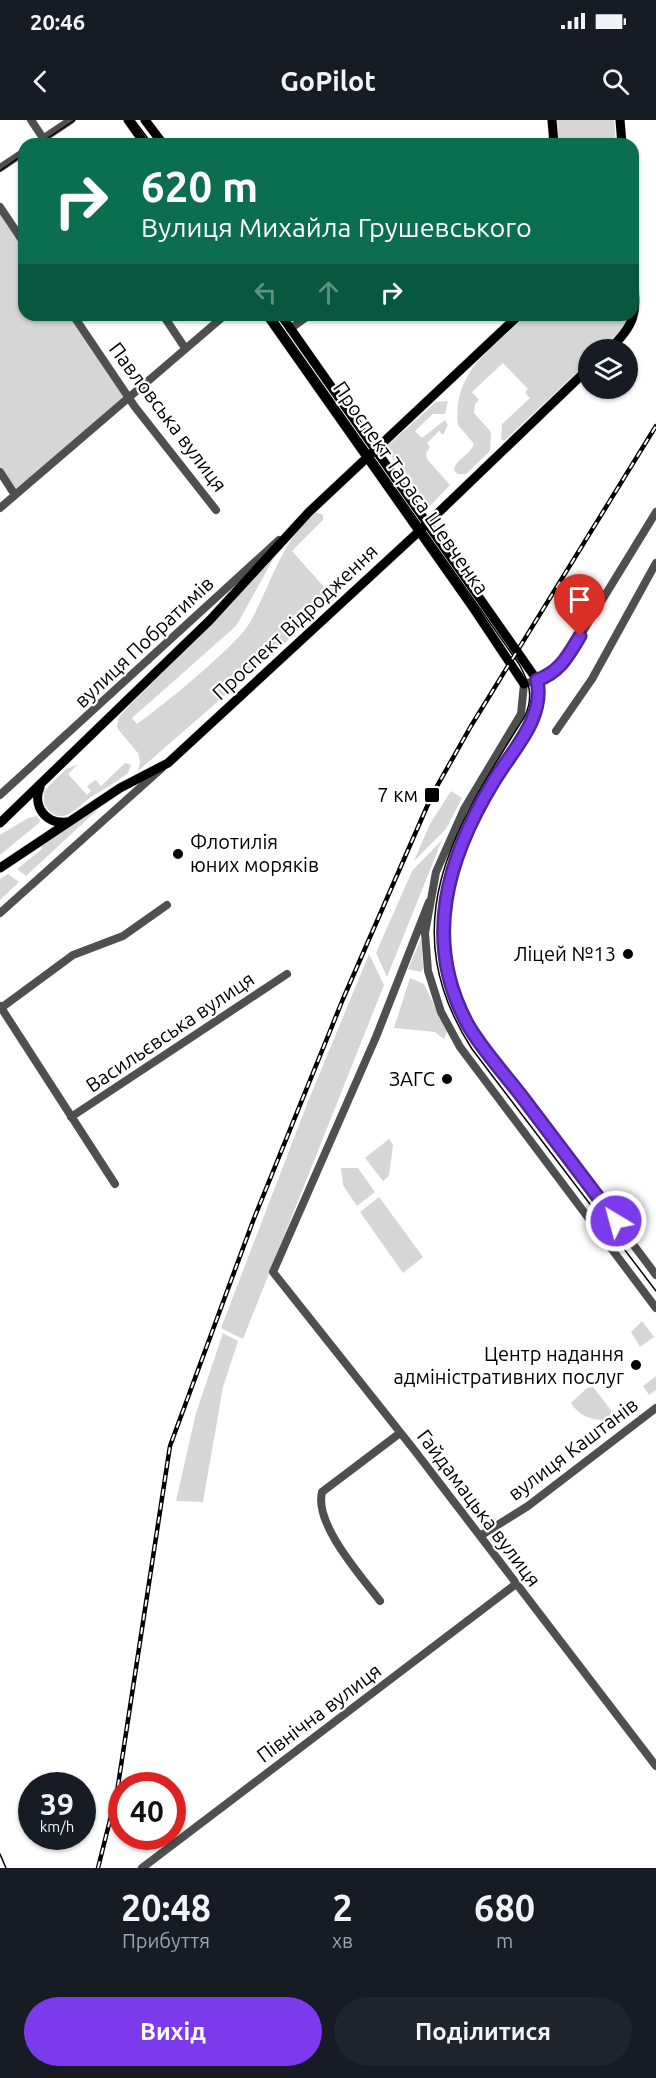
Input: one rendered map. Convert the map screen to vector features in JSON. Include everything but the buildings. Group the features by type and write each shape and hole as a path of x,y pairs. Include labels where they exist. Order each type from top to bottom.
{"main road":[{"path":"129,120 142,138"},
{"path":"145,120 158,138"},
{"path":"552,120 554,138"},
{"path":"620,120 622,138"},
{"name":"Проспект Тараса Шевченка","path":"271,321 524,684"},
{"name":"Проспект Тараса Шевченка","path":"285,321 537,680"},
{"path":"0,824 210,620 309,512 513,321"},
{"path":"620,339 631,327 633,321"},
{"name":"Проспект Відродження","path":"0,868 120,788 168,763 418,532 578,379"},
{"path":"43,783 37,797 41,812 53,821 69,822"}],"street":[{"path":"31,120 44,138"},
{"path":"50,138 71,120"},
{"path":"0,168 18,156"},
{"path":"0,207 18,234"},
{"name":"Павловська вулиця","path":"77,321 130,398 216,510"},
{"path":"167,321 185,348"},
{"path":"0,508 218,321"},
{"path":"290,329 301,321"},
{"path":"0,472 15,495"},
{"name":"вулиця Побратимів","path":"0,795 309,512"},
{"path":"656,512 563,664 556,671 524,684 521,714 464,809 436,872 425,933 428,971 433,992 460,1047 656,1307"},
{"path":"556,731 592,679 656,563"},
{"path":"537,680 540,693 537,714 493,782 467,832 450,878 444,907 443,932 448,979 470,1027 656,1275"},
{"path":"0,913 168,763"},
{"name":"Гайдамацька вулиця","path":"429,902 376,1036 273,1272 480,1536 656,1766"},
{"path":"115,1184 1,1007 73,955 123,936 167,905"},
{"name":"Васильєвська вулиця","path":"71,1117 287,974"},
{"name":"вулиця Каштанів","path":"480,1536 528,1506 656,1408"},
{"path":"380,1601 334,1537 321,1511 320,1500 322,1492 400,1433"},
{"name":"Північна вулиця","path":"142,1868 516,1584"}],"shaded area":[{"path":"557,120 614,120 616,138 558,138"},
{"path":"0,213 18,239 18,321 74,321 126,397 16,490 0,466"},
{"path":"520,321 628,321 627,325 612,339 578,339 578,371 504,441 501,439 502,424 530,398 525,393 528,389 503,363 472,392 479,400 475,404 474,413 491,432 490,451 466,474 458,474 454,470 455,466 474,444 458,425 458,406 461,390 468,375 478,362"},
{"path":"448,401 445,414 433,414 415,431 422,438 445,420 448,425 443,435 439,431 427,443 430,447 426,454 427,459 450,485 428,508 385,448 436,402"},
{"path":"316,512 323,515 323,520 292,551 325,588 348,567 353,572 337,588 339,591 284,644 138,771 140,762 138,753 117,728 118,719 228,608 279,549 236,626 132,718 137,724 148,716 229,647 249,624 294,536"},
{"path":"125,763 131,765 128,773 74,811 62,816 56,815 50,812 44,804 44,791 66,769 78,764 68,774 87,795 91,791 87,786 96,780 101,786"},
{"path":"451,791 462,798 446,829 414,861 430,824"},
{"path":"106,802 26,876 17,869 42,849 41,846"},
{"path":"37,816 39,823 0,855 0,835 28,818"},
{"path":"442,840 387,977 376,953 412,871"},
{"path":"8,874 19,882 0,900 0,879"},
{"path":"421,939 423,968 421,972 408,969"},
{"path":"369,954 384,985 243,1339 221,1328 307,1104"},
{"path":"410,978 424,984 447,1032 444,1039 435,1032 394,1028"},
{"path":"389,1139 393,1145 389,1176 383,1181 365,1158"},
{"path":"341,1168 358,1168 375,1192 357,1206 343,1185"},
{"path":"379,1197 423,1257 403,1273 360,1212"},
{"path":"642,1321 654,1337 640,1347 631,1332"},
{"path":"223,1333 238,1341 223,1387 203,1502 176,1501 196,1413"},
{"path":"656,1376 656,1390 649,1395 643,1386"},
{"path":"593,1387 611,1410 611,1416 607,1420 586,1417 571,1403 587,1388"}],"tram line":[{"path":"48,138 75,120"},
{"path":"134,120 148,138"},
{"path":"0,171 18,158"},
{"path":"277,321 519,664 525,677 530,696 528,709 476,797 456,837 442,877 435,918 436,959 448,1003 472,1049 656,1291"},
{"path":"0,1854 6,1868"}],"railway":[{"path":"98,1868 117,1792 170,1446 253,1221 343,999 432,795 471,726 656,426"}],"place":[{"name":"7 км","path":"432,795"},
{"name":"Флотилія юних моряків","path":"178,854"},
{"name":"Ліцей №13","path":"628,954"},
{"name":"ЗАГС","path":"447,1079"},
{"name":"Центр надання адміністративних послуг","path":"636,1365"}],"route":[{"path":"580,636 563,664 547,677 537,680 540,693 537,714 493,782 467,832 453,869 447,887 443,932 448,979 457,1003 470,1027 616,1221"}]}
